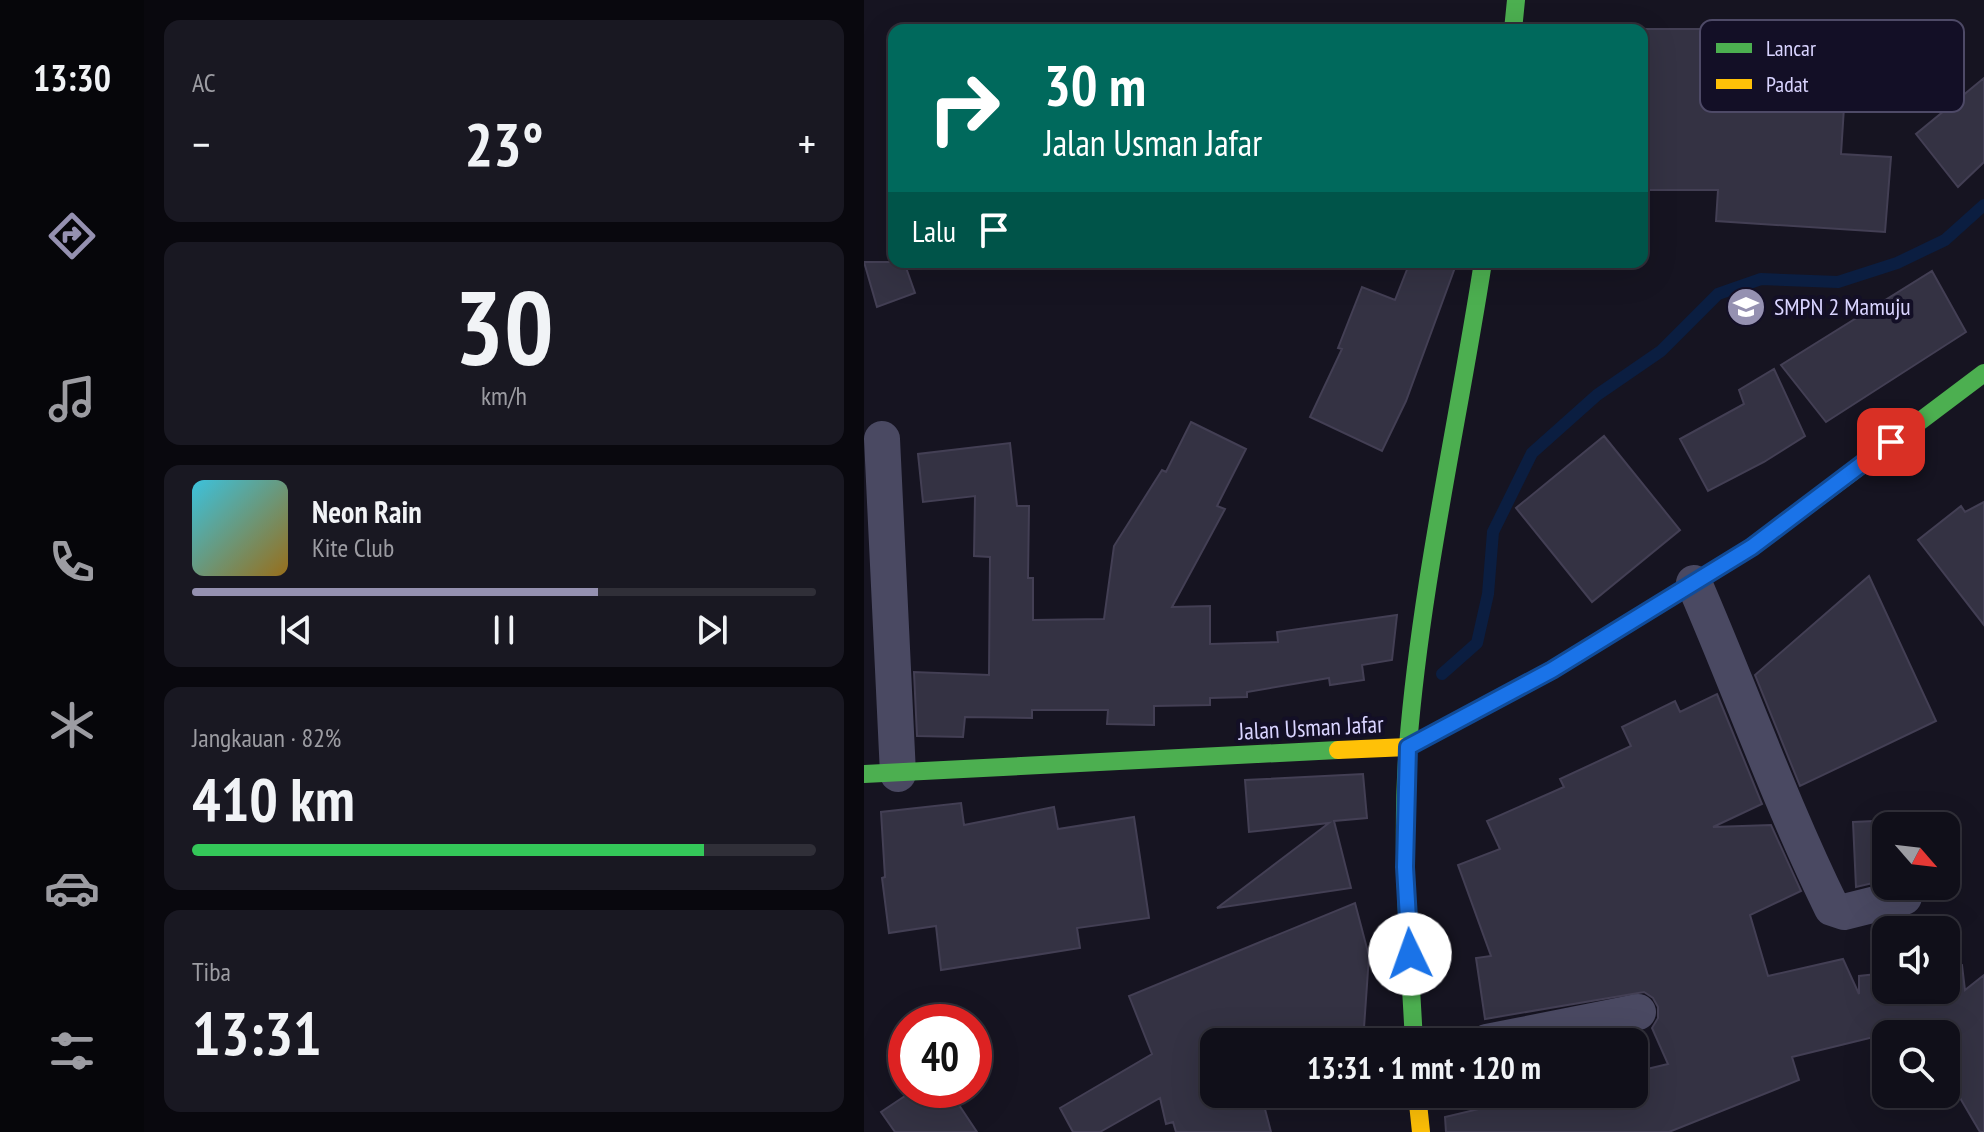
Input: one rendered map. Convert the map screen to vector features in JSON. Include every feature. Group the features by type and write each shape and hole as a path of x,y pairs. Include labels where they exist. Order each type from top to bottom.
{"street":[{"path":"1514,24 1516,0"},
{"path":"1413,1028 1405,867 1408,747 1434,556 1482,268"},
{"name":"Jalan Usman Jafar","path":"881,774 1408,747 1552,670 1752,547 1984,373"},
{"path":"881,774 882,439"},
{"path":"1694,583 1802,846 1832,908 1844,912 1892,900"},
{"path":"1557,1028 1638,1012"},
{"path":"1418,1108 1421,1132"}],"building":[{"path":"1648,29 1700,29 1700,112 1844,112 1841,154 1891,157 1885,232 1716,221 1718,190 1648,190"},
{"path":"1984,78 1984,162 1958,187 1916,134 1943,112 1964,112 1964,94"},
{"path":"864,262 888,262 888,268 906,268 915,293 877,307"},
{"path":"1408,268 1455,268 1406,401 1382,451 1310,417 1342,349 1338,348 1362,287 1395,300"},
{"path":"1932,271 1966,332 1826,422 1781,365"},
{"path":"1774,369 1805,436 1708,491 1680,439 1744,404 1739,390"},
{"path":"1191,422 1246,449 1217,506 1225,509 1172,607 1210,606 1210,644 1278,642 1277,632 1397,615 1392,660 1362,665 1364,680 1330,685 1329,678 1247,692 1247,697 1210,698 1210,705 1154,706 1154,725 1107,724 1108,710 1032,710 1032,718 965,717 963,737 917,736 914,672 989,675 990,557 974,556 975,496 923,502 918,454 1010,443 1017,506 1029,506 1028,578 1033,578 1033,620 1104,619 1114,546 1162,470 1166,472"},
{"path":"1604,436 1680,530 1592,602 1516,508"},
{"path":"1984,502 1984,625 1918,540 1961,506 1965,512"},
{"path":"1869,576 1936,721 1800,786 1755,675"},
{"path":"1717,694 1762,804 1713,827 1771,825 1801,891 1750,915 1768,976 1843,959 1859,994 1859,976 1872,975 1872,1004 1960,1004 1960,965 1965,990 1984,975 1984,1132 1980,1132 1960,1098 1960,1020 1872,1020 1872,1037 1792,1057 1799,1080 1669,1132 1446,1132 1445,1117 1483,1108 1648,1108 1648,1069 1668,1064 1652,1028 1658,1018 1658,1007 1653,998 1644,992 1485,1019 1476,958 1491,956 1458,865 1500,849 1487,821 1564,787 1560,779 1631,746 1622,727 1675,701 1680,712"},
{"path":"1363,774 1367,818 1334,821 1351,888 1217,908 1329,823 1249,832 1245,780"},
{"path":"961,803 964,825 1054,807 1058,829 1134,817 1149,918 1077,928 1080,948 941,970 936,926 889,933 882,878 885,877 881,812"},
{"path":"1872,821 1872,883 1856,887 1853,822"},
{"path":"1355,903 1369,956 1364,1028 1200,1028 1200,1108 1265,1108 1271,1132 1176,1132 1173,1122 1166,1124 1160,1098 1100,1132 1073,1132 1060,1108 1152,1054 1129,996"},
{"path":"888,1107 961,1108 977,1132 895,1132 881,1112"}],"waterway":[{"path":"1442,674 1477,643 1488,594 1493,532 1532,453 1597,395 1661,351 1718,294 1761,279 1838,282 1897,263 1945,240 1984,205"}],"traffic: fast":[{"path":"1514,24 1516,0"},
{"path":"1413,1028 1405,857 1408,746 1431,564 1482,268"},
{"path":"1895,440 1984,373"},
{"path":"864,774 1338,750"}],"traffic: slow":[{"path":"1338,750 1408,747 1552,670 1752,547 1895,440"},
{"path":"1418,1108 1421,1132"}],"place":[{"name":"SMPN 2 Mamuju","path":"1746,307"}],"route":[{"path":"1410,954 1405,867 1408,747 1552,670 1752,547 1891,442"}]}
